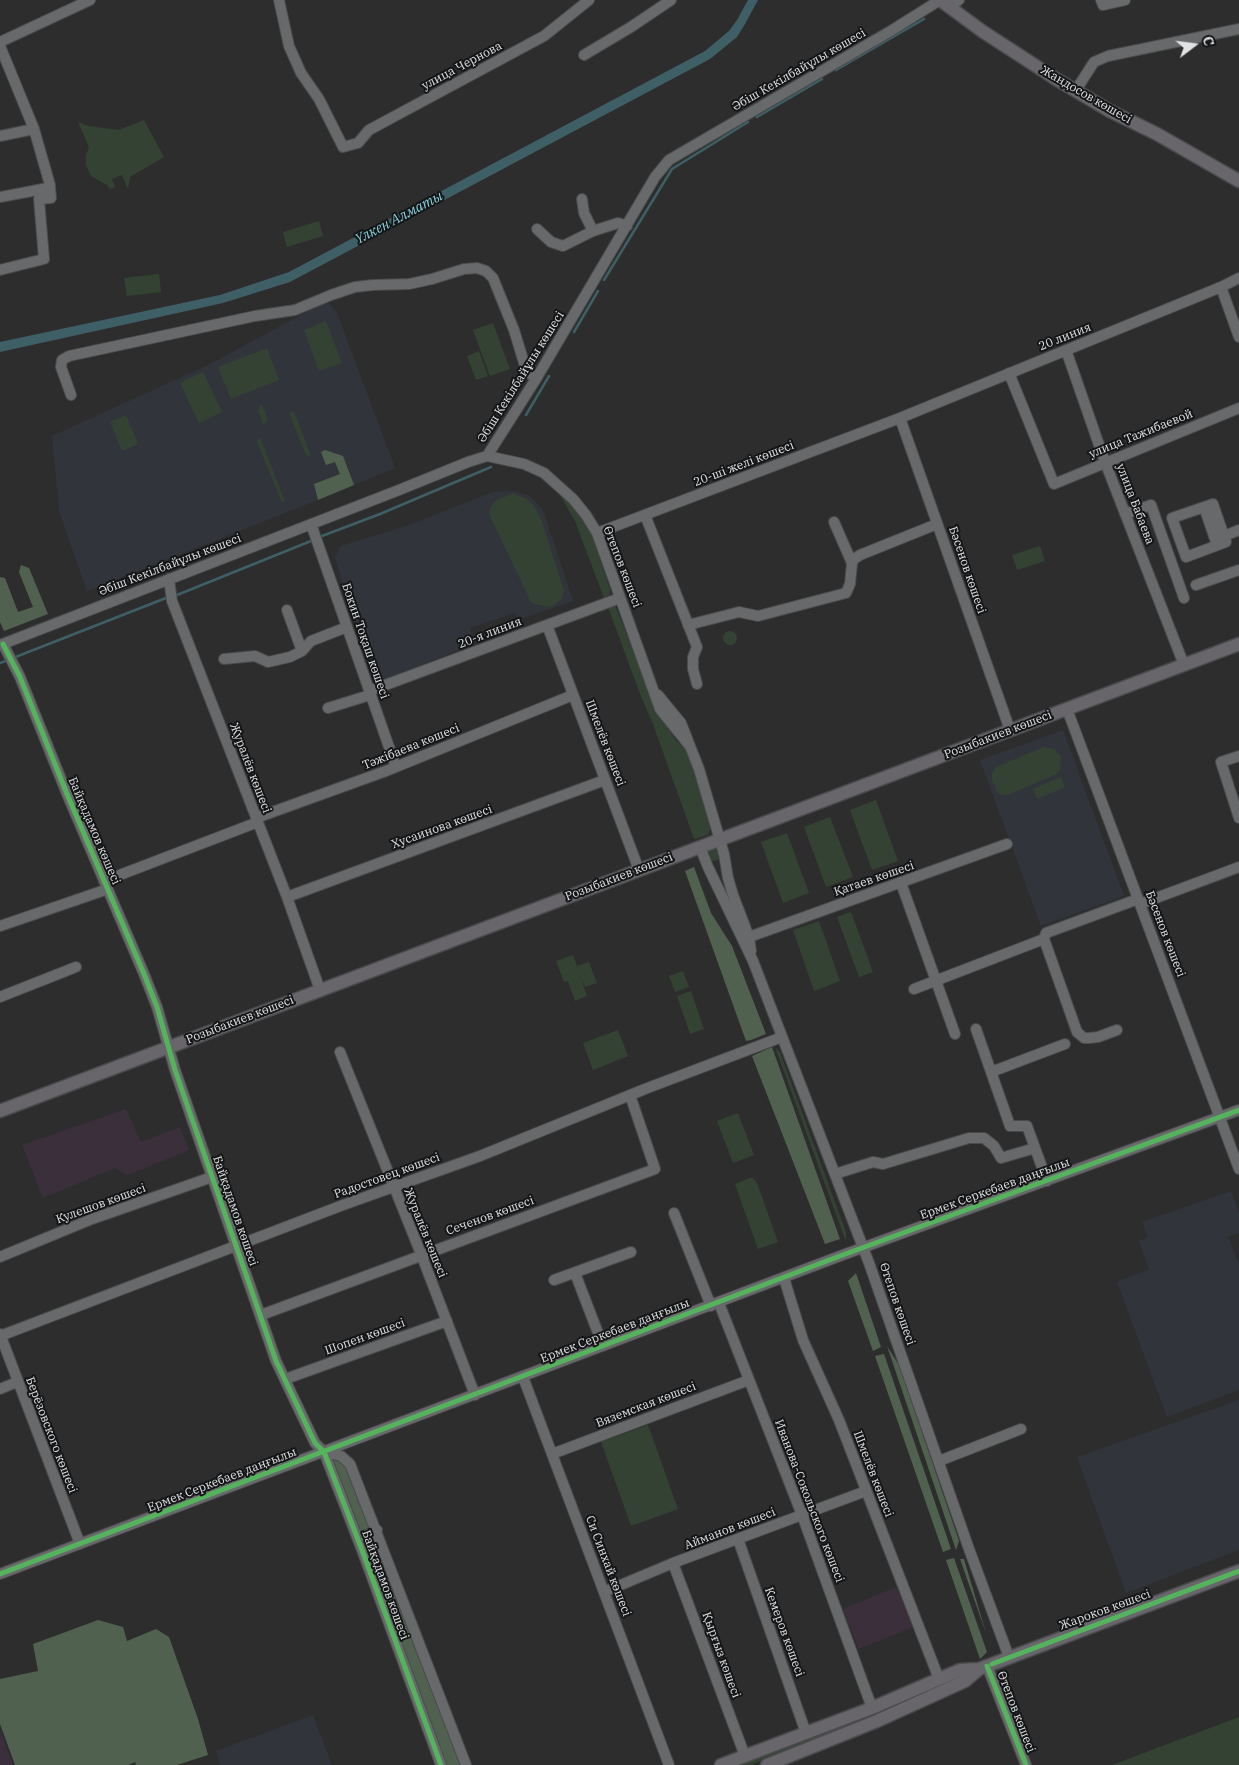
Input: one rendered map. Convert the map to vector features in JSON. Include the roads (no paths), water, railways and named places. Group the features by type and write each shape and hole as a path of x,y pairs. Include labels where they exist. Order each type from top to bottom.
{"main road":[{"name":"Жандосов көшесі","path":"947,2 1019,56 1110,110 1171,141 1239,181"},
{"name":"Розыбакиев көшесі","path":"0,1111 1239,644"},
{"name":"Жароков көшесі","path":"721,1765 872,1708 960,1670 983,1667 1239,1571"},
{"name":"Жароков көшесі","path":"767,1765 877,1721 964,1681 983,1667"}],"street":[{"path":"0,42 90,0"},
{"name":"улица Чернова","path":"279,0 289,46 301,73 319,99 343,147 358,143 369,130 544,36 589,0"},
{"path":"584,55 671,0"},
{"path":"1101,0 1103,5 1125,0"},
{"name":"Әбіш Кекілбайұлы көшесі","path":"2,644 487,456 536,379 656,177 669,160 889,32 947,2"},
{"path":"1076,90 1094,62 1108,56 1239,29"},
{"path":"0,46 34,129 50,187 51,198 40,199 44,259 0,270"},
{"path":"0,136 34,129"},
{"path":"0,198 50,187"},
{"path":"582,199 584,213 593,231"},
{"path":"537,229 550,242 563,246 593,231 618,223 626,226"},
{"path":"71,395 61,367 62,360 69,356 255,316 295,310 331,294 355,287 409,284 464,269 477,268 486,271 492,278 514,330 525,366 536,379"},
{"name":"20 линия","path":"900,418 1239,278"},
{"path":"1221,287 1239,337"},
{"name":"улица Бабаева","path":"1066,350 1105,462 1184,665"},
{"name":"улица Тажибаевой","path":"1009,373 1054,484 1239,408"},
{"name":"20-ші желі көшесі","path":"597,533 900,418"},
{"name":"Бәсенов көшесі","path":"900,418 1010,730"},
{"name":"Өтепов көшесі","path":"487,456 524,464 544,473 573,499 597,533 652,686 681,723 699,768 720,839 732,894 749,937 754,961"},
{"path":"1213,504 1226,542 1186,557 1172,518 1204,507 1213,504"},
{"path":"1125,514 1151,505 1184,598"},
{"path":"1204,507 1217,546"},
{"path":"645,515 697,647 692,657 697,684"},
{"path":"688,625 739,612 758,616 846,593 850,584 852,563 834,522"},
{"name":"Бокин Тоқаш көшесі","path":"311,524 396,767"},
{"path":"852,563 860,555 937,524"},
{"path":"1224,536 1239,530"},
{"path":"1196,585 1239,570"},
{"name":"Журалёв көшесі","path":"169,579 172,601 287,897 320,990"},
{"name":"20-я линия","path":"328,708 620,598"},
{"path":"287,610 302,651"},
{"name":"Шмелёв көшесі","path":"547,625 639,870"},
{"path":"224,659 255,656 268,662 290,657 302,651 311,641 347,627"},
{"name":"Байқадамов көшесі","path":"2,644 11,659 157,1007 175,1070 276,1361 315,1443 324,1452 358,1538 441,1765"},
{"name":"Тәжібаева көшесі","path":"0,926 106,885 257,820 396,767 573,695"},
{"name":"Бәсенов көшесі","path":"1067,709 1239,1168"},
{"path":"1239,756 1221,762 1239,818"},
{"name":"Хусаинова көшесі","path":"287,897 605,780"},
{"name":"Қатаев көшесі","path":"749,937 1007,844"},
{"name":"Өтепов көшесі","path":"700,847 708,868 754,961 863,1248 969,1550 1009,1657"},
{"path":"1117,1030 1098,1037 1089,1038 1084,1038 1077,1032 1044,939 1046,933 1239,867"},
{"path":"901,883 955,1034"},
{"path":"914,989 1044,939"},
{"path":"0,996 76,968"},
{"path":"976,1030 1010,1126 1026,1126 1047,1181"},
{"name":"Радостовец көшесі","path":"0,1335 236,1245 480,1156 597,1106 782,1037"},
{"path":"991,1072 1066,1044"},
{"name":"Журалёв көшесі","path":"340,1052 421,1254 474,1395"},
{"name":"Сеченов көшесі","path":"261,1315 421,1254 655,1169 630,1095"},
{"name":"Ермек Серкебаев даңғылы","path":"0,1574 863,1248 1239,1110"},
{"path":"835,1174 873,1162 883,1164 961,1139 984,1138 994,1146 1002,1158 1035,1148"},
{"name":"Кулешов көшесі","path":"0,1256 92,1219 212,1177"},
{"name":"Иванова-Сокольского көшесі","path":"674,1213 749,1380 802,1515 872,1708"},
{"path":"554,1280 631,1252"},
{"path":"575,1273 603,1346"},
{"name":"Шмелёв көшесі","path":"784,1278 803,1340 840,1420 939,1679"},
{"name":"Шопен көшесі","path":"291,1377 447,1321"},
{"name":"Берёзовского көшесі","path":"0,1335 80,1544"},
{"name":"Си Синхай көшесі","path":"523,1377 669,1765"},
{"name":"Вяземская көшесі","path":"552,1454 749,1380"},
{"path":"0,1389 17,1382"},
{"path":"938,1460 1021,1429"},
{"name":"Байқадамов көшесі","path":"324,1452 341,1456 350,1464 466,1765"},
{"name":"Айманов көшесі","path":"604,1592 673,1563 866,1491"},
{"path":"358,1538 377,1530"},
{"name":"Кемеров көшесі","path":"738,1539 806,1733"},
{"name":"Қырғыз көшесі","path":"673,1563 745,1756"},
{"name":"Өтепов көшесі","path":"983,1667 1026,1765"}],"water":[{"name":"Үлкен Алматы","path":"748,0 758,0 737,37 710,59 290,282 223,303 0,352 0,342 220,295 289,272 705,51 729,31"}],"waterway":[{"path":"836,70 924,19"},
{"path":"757,117 822,79"},
{"path":"604,280 672,169 748,122"},
{"path":"574,332 598,291"},
{"path":"526,415 549,376"},
{"path":"322,536 380,514 491,467"},
{"path":"177,595 311,541"},
{"path":"13,658 166,598"},
{"path":"0,663 8,660"}]}
